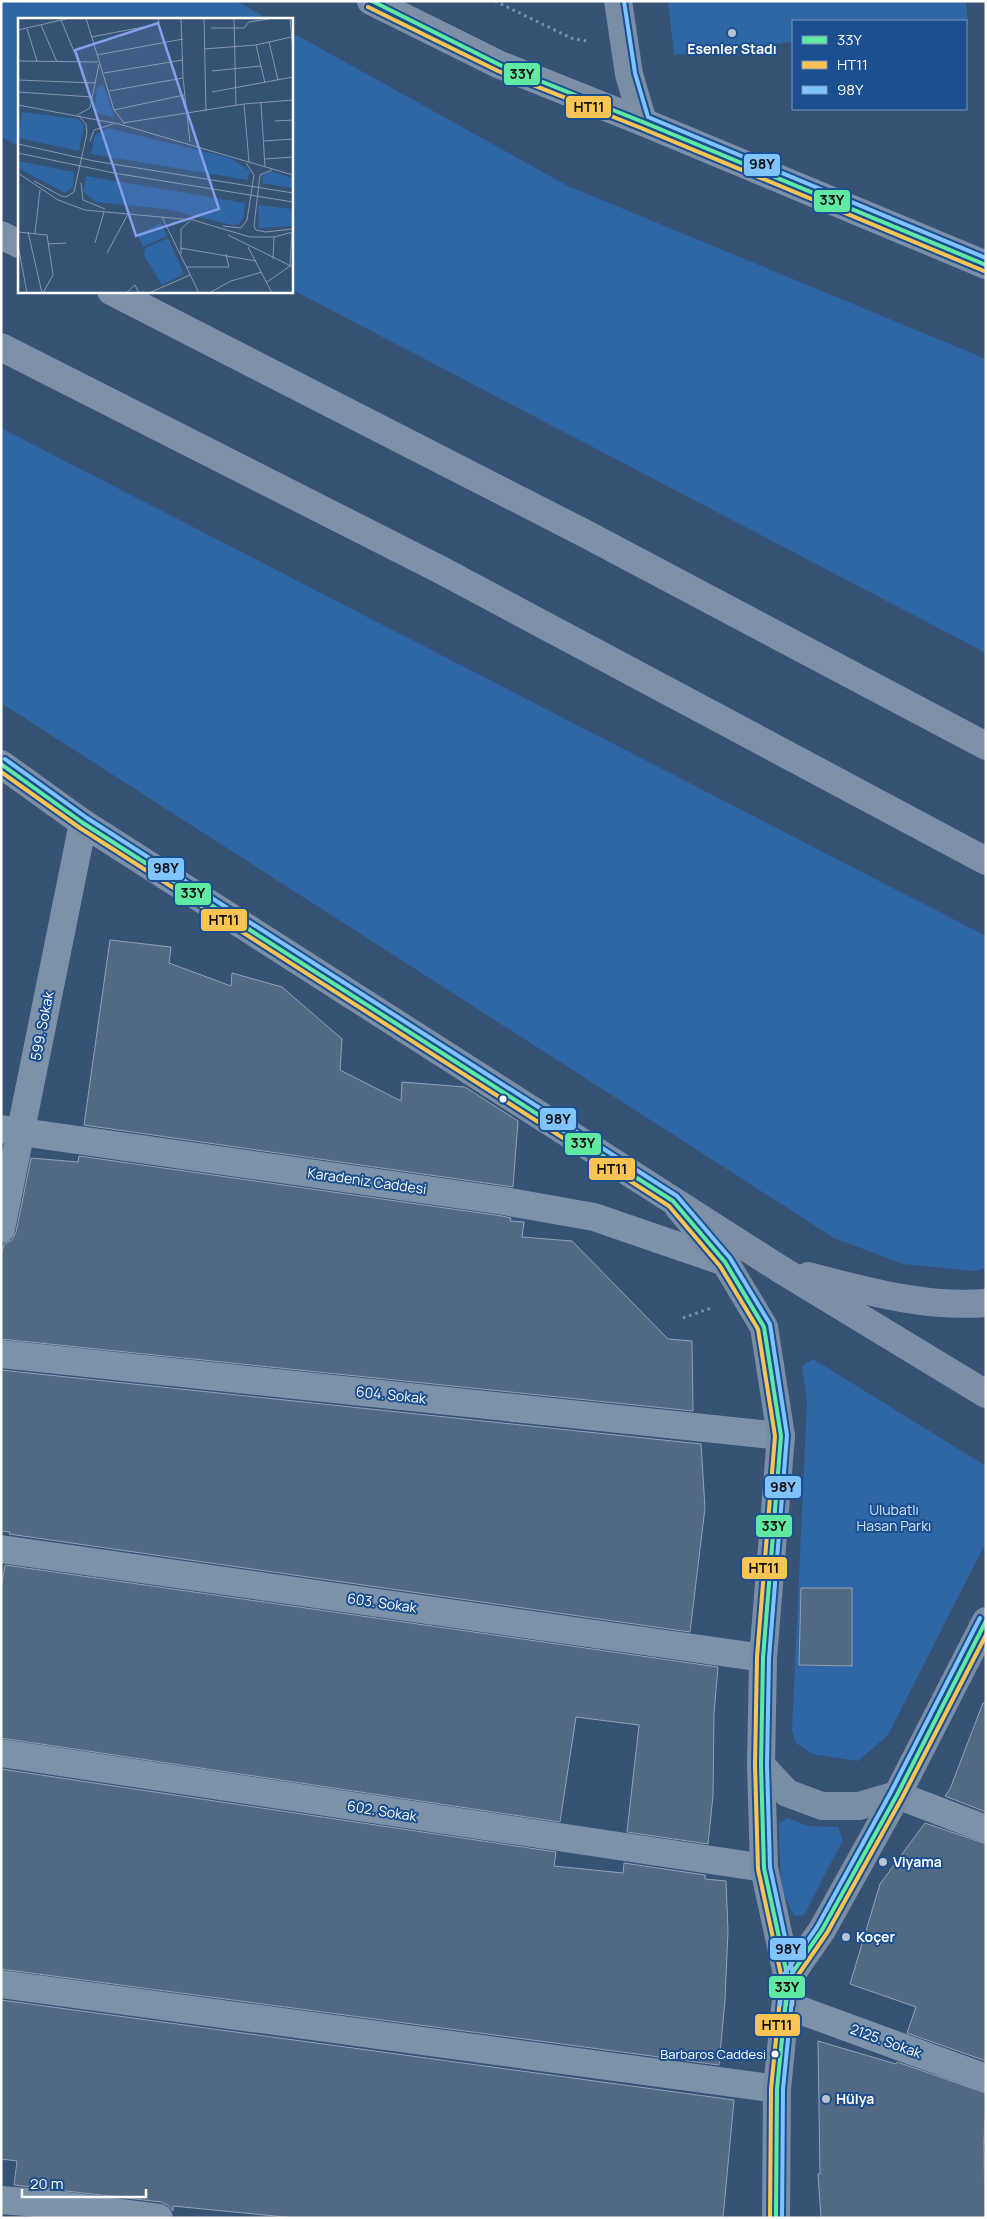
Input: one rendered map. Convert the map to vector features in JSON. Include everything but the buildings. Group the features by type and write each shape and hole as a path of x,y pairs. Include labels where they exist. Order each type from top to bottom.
{"highway":[{"path":"1,235 18,244"},
{"path":"112,292 584,533 986,746"},
{"path":"1,346 441,570 986,862"}],"main road":[{"path":"371,1 500,64 986,265"},
{"path":"618,1 629,74 643,122"},
{"path":"1,764 84,823 673,1201 780,1269 986,1394"},
{"path":"673,1201 725,1262 764,1327 781,1436 763,1658 761,1765 764,1868 787,1992 777,2089 776,2218"},
{"path":"780,1269 887,1296 958,1305 986,1303"},
{"path":"787,1992 979,1652 986,1621"},
{"path":"761,1765 787,1793 822,1806 859,1806 897,1795"}],"street":[{"name":"599. Sokak","path":"1,1229 11,1131 84,823"},
{"name":"Karadeniz Caddesi","path":"11,1131 504,1201 594,1217 725,1262"},
{"name":"604. Sokak","path":"1,1354 781,1436"},
{"name":"603. Sokak","path":"1,1549 763,1658"},
{"name":"602. Sokak","path":"1,1753 764,1868"},
{"path":"897,1795 986,1829"},
{"path":"1,1984 777,2089"},
{"name":"2125. Sokak","path":"787,1992 986,2078"},
{"path":"1,2200 51,2204 159,2218"}],"path":[{"path":"495,1 571,38 586,41 593,40"}],"green space":[{"path":"1,1 237,1 266,18 18,18 18,146 1,137"},
{"name":"Esenler Stadı","path":"668,1 966,1 968,24 967,24 967,20 792,20 792,42 674,55"},
{"path":"292,33 568,186 986,359 986,653 292,290"},
{"path":"1,428 986,936 986,1268 974,1271 903,1264 834,1238 1,703"},
{"name":"Ulubatlı Hasan Parkı","path":"813,1359 986,1466 986,1542 888,1735 858,1761 812,1754 796,1743 792,1731 807,1401 802,1366"},
{"path":"788,1818 807,1826 838,1827 843,1840 804,1915 794,1916 781,1887 779,1823"}],"transit line":[{"name":"33Y","path":"372,1 500,65 643,122 986,265"},
{"name":"98Y","path":"624,1 635,73 648,117 986,258"},
{"name":"HT11","path":"368,7 498,71 641,128 984,271"},
{"name":"98Y","path":"5,759 87,818 677,1196 730,1258 770,1324 787,1435 769,1658 767,1765 770,1867 794,1979 783,2089 782,2218"},
{"name":"33Y","path":"1,764 83,823 673,1201 725,1262 764,1327 781,1436 763,1658 761,1765 764,1868 788,1979 777,2089 776,2218"},
{"name":"HT11","path":"1,772 80,828 669,1206 720,1266 758,1329 775,1436 757,1657 755,1765 758,1869 782,1979 771,2089 770,2218"},
{"name":"98Y","path":"780,2005 783,1976 817,1927 891,1792 980,1618"},
{"name":"33Y","path":"786,2005 788,1979 822,1930 897,1795 986,1621"},
{"name":"HT11","path":"792,2005 794,1981 827,1933 902,1798 986,1635"}],"place":[{"name":"Esenler Stadı","path":"732,33"},
{"name":"Viyama","path":"883,1862"},
{"name":"Koçer","path":"846,1937"},
{"name":"Barbaros Caddesi","path":"775,2054"},
{"name":"Hülya","path":"826,2099"}]}
